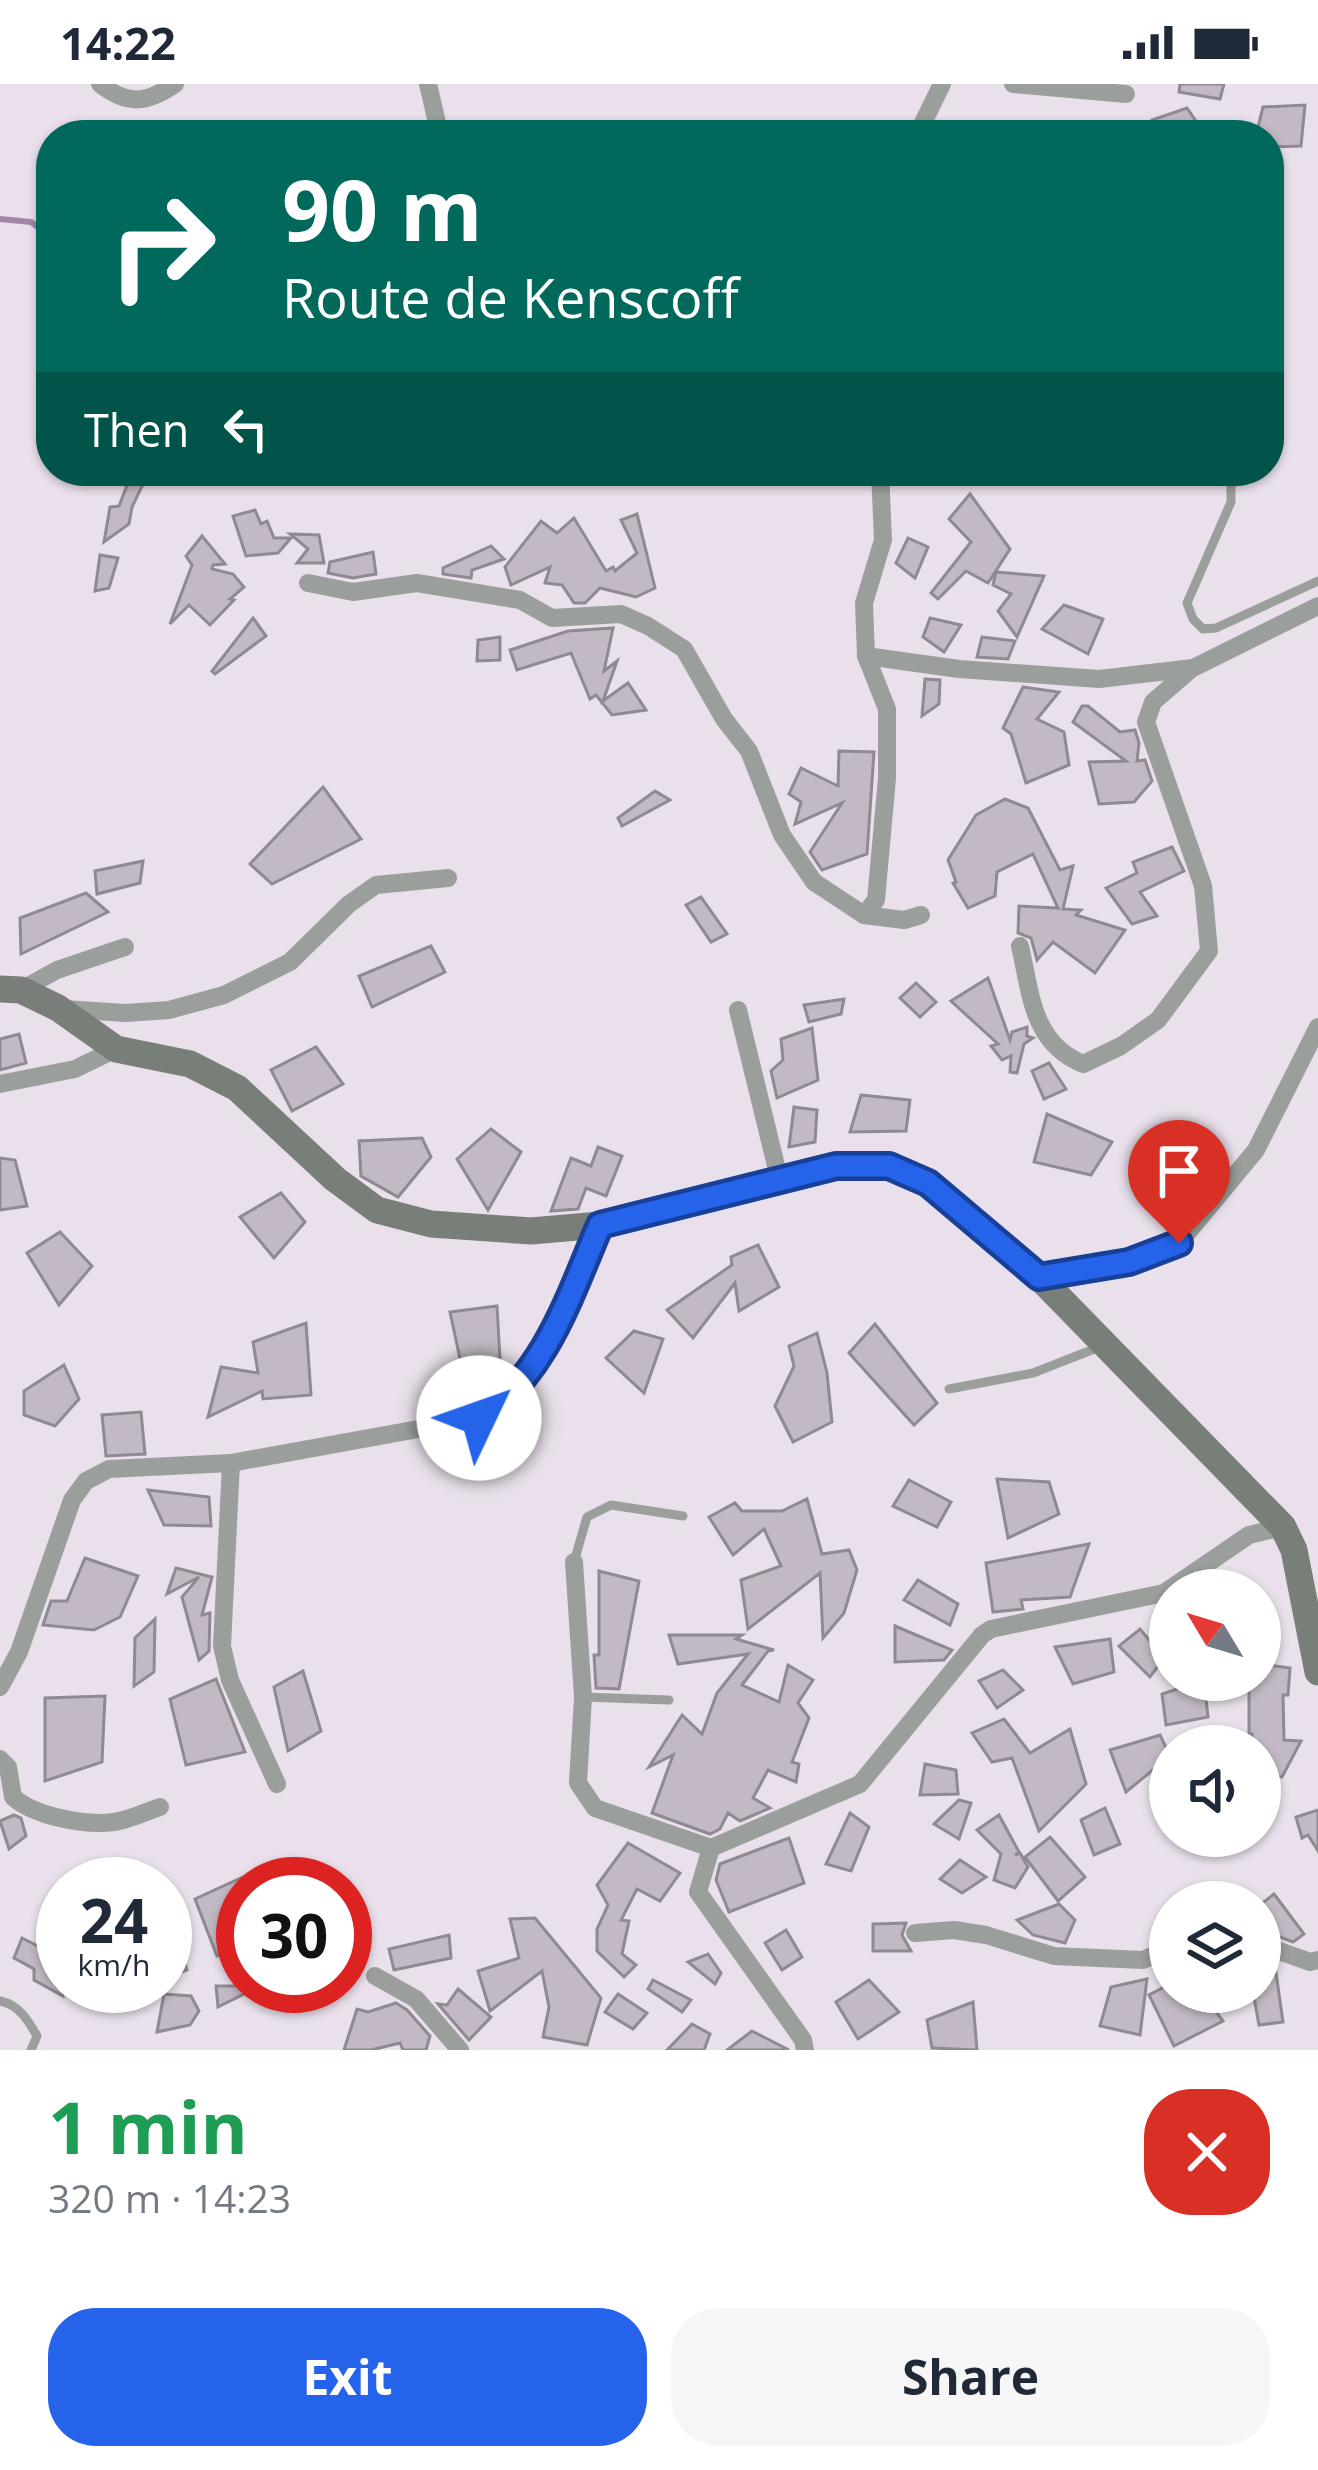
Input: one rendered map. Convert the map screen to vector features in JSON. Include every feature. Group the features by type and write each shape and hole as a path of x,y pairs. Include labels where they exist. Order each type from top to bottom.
{"main road":[{"path":"11,989 58,1009 116,1049 190,1064 237,1088 335,1179 377,1210 430,1224 531,1231 600,1225 836,1166 889,1166 928,1183 1039,1277 1283,1527 1294,1550 1318,1672"}],"street":[{"path":"100,84 132,101 154,98 176,84"},
{"path":"428,84 436,120"},
{"path":"924,120 942,84"},
{"path":"1013,84 1126,94"},
{"path":"864,915 876,900 887,778 887,709 866,656 864,603 883,540 881,486"},
{"path":"308,583 353,592 417,583 520,600 552,618 621,614 648,626 683,649 749,751 782,835 814,882 864,915 904,920 921,915"},
{"path":"1020,946 1036,1018 1058,1054 1083,1064 1121,1046 1158,1020 1209,951 1203,886 1146,722 1153,702 1192,668 1318,606"},
{"path":"866,656 1099,679 1192,668"},
{"path":"58,1009 169,1010 224,994 290,962 349,904 376,885 448,878"},
{"path":"11,989 125,947"},
{"path":"738,1010 779,1182"},
{"path":"1039,1277 1129,1262 1179,1243 1256,1150 1318,1027"},
{"path":"0,1084 75,1069 116,1049"},
{"path":"0,1687 19,1652 72,1500 86,1481 109,1469 231,1463 479,1418 500,1405 538,1358 600,1225"},
{"path":"231,1463 222,1646 230,1679 277,1784"},
{"path":"574,1562 583,1697 578,1783 595,1808 712,1848 860,1784 991,1629 1164,1593 1249,1535 1283,1527"},
{"path":"0,1760 8,1767 13,1796 29,1808 92,1822 116,1822 160,1807"},
{"path":"712,1848 697,1884 701,1900 803,2040 805,2050"},
{"path":"915,1933 986,1934 1054,1956 1149,1957"},
{"path":"1281,1951 1310,1962 1318,1960"},
{"path":"375,1976 416,1999 460,2050"}],"lane":[{"path":"1231,486 1231,502 1187,603 1193,620 1203,629 1216,628 1318,581"},
{"path":"949,1389 1033,1373 1108,1344"},
{"path":"574,1562 587,1517 611,1505 683,1516"},
{"path":"583,1697 669,1700"},
{"path":"0,2000 26,2017 38,2036 31,2050"}],"building":[{"path":"1180,84 1224,84 1220,99 1179,92"},
{"path":"1305,105 1301,146 1284,147 1284,120 1260,120 1263,107"},
{"path":"1187,108 1195,120 1152,120"},
{"path":"127,486 142,486 129,524 104,542 110,507 119,506"},
{"path":"970,494 1010,549 988,583 966,571 938,599 931,593 971,542 949,519"},
{"path":"255,510 261,524 267,521 274,538 291,538 278,553 246,556 233,516"},
{"path":"637,514 655,588 636,597 600,588 585,603 574,603 562,585 545,583 550,567 511,585 505,567 541,521 557,533 574,518 606,571 613,567 615,571 637,553 621,520"},
{"path":"290,534 319,535 324,563 297,563 308,549"},
{"path":"202,536 225,564 212,569 233,574 244,587 210,625 189,605 170,624 192,565 186,556"},
{"path":"908,538 928,547 915,578 896,563"},
{"path":"491,546 504,559 472,570 471,578 443,574 443,568"},
{"path":"373,552 376,574 353,578 328,573 330,562"},
{"path":"100,555 118,558 109,588 95,591"},
{"path":"996,572 1044,576 1017,637 998,611 1011,594 993,585"},
{"path":"1064,605 1103,619 1088,654 1042,629"},
{"path":"253,618 266,636 215,674 212,671"},
{"path":"930,618 961,625 944,652 923,637"},
{"path":"613,628 604,671 617,661 603,701 628,683 646,710 612,715 596,695 590,699 571,653 517,670 510,650 568,631"},
{"path":"500,637 500,660 477,661 478,640"},
{"path":"982,637 1015,641 1008,659 977,657"},
{"path":"925,679 940,680 939,704 922,716"},
{"path":"1023,687 1059,692 1037,719 1064,732 1069,765 1026,783 1011,734 1003,728"},
{"path":"1082,706 1120,732 1135,730 1137,761 1145,760 1152,781 1134,802 1099,804 1089,762 1126,761 1073,722"},
{"path":"839,751 874,752 867,854 822,870 810,852 842,803 795,824 801,802 789,794 801,768 838,786"},
{"path":"323,787 361,839 272,884 250,864"},
{"path":"655,791 670,800 622,826 618,818"},
{"path":"1005,799 1028,808 1060,870 1073,866 1063,909 1081,910 1076,915 1125,930 1095,973 1053,942 1037,960 1031,938 1018,933 1019,906 1058,908 1033,854 997,872 995,896 968,908 953,883 948,860 976,815"},
{"path":"1172,847 1184,871 1140,892 1157,916 1132,924 1106,888 1137,873 1133,862"},
{"path":"143,861 140,883 97,894 95,871"},
{"path":"86,893 108,912 21,954 20,918"},
{"path":"701,897 727,934 711,942 686,905"},
{"path":"431,946 445,972 372,1007 359,976"},
{"path":"988,978 1010,1040 1012,1032 1027,1027 1027,1036 1033,1038 1024,1044 1017,1073 1010,1072 1011,1056 1002,1060 991,1046 998,1044 951,1001"},
{"path":"916,983 936,1002 920,1017 900,998"},
{"path":"844,999 841,1014 809,1022 804,1005"},
{"path":"812,1028 818,1080 777,1098 771,1071 783,1060 781,1039"},
{"path":"19,1034 26,1063 0,1070 0,1039"},
{"path":"316,1047 343,1084 292,1111 271,1070"},
{"path":"1049,1063 1066,1089 1044,1099 1032,1071"},
{"path":"861,1095 910,1100 906,1131 850,1132"},
{"path":"794,1107 817,1110 815,1142 789,1147"},
{"path":"1047,1114 1112,1142 1091,1175 1034,1162"},
{"path":"491,1129 521,1152 488,1210 457,1159"},
{"path":"422,1138 431,1157 398,1197 361,1176 359,1141"},
{"path":"598,1147 622,1156 606,1196 586,1188 578,1209 551,1211 571,1158 591,1166"},
{"path":"0,1158 15,1160 27,1206 0,1210"},
{"path":"281,1193 305,1222 274,1258 240,1217"},
{"path":"60,1232 92,1266 59,1305 27,1253"},
{"path":"758,1245 779,1287 739,1311 735,1283 693,1338 667,1310 732,1265 731,1257"},
{"path":"497,1306 500,1359 463,1373 450,1312"},
{"path":"306,1323 311,1395 263,1399 262,1391 208,1417 221,1367 258,1373 253,1342"},
{"path":"875,1324 937,1403 914,1425 849,1353"},
{"path":"634,1331 663,1339 644,1393 606,1358"},
{"path":"817,1333 832,1422 793,1442 775,1406 794,1366 789,1346"},
{"path":"64,1365 79,1399 55,1426 24,1415 24,1391"},
{"path":"141,1412 145,1454 106,1456 102,1415"},
{"path":"997,1479 1049,1482 1059,1514 1008,1538"},
{"path":"909,1480 951,1502 937,1527 893,1506"},
{"path":"148,1490 209,1497 211,1526 164,1525"},
{"path":"807,1499 822,1554 849,1550 857,1570 844,1613 823,1638 820,1573 748,1629 741,1580 781,1566 764,1529 733,1555 709,1517 735,1503 742,1511 782,1511"},
{"path":"1089,1544 1070,1597 1021,1600 1023,1609 993,1612 986,1563"},
{"path":"85,1558 138,1576 120,1617 94,1630 43,1625 51,1601 67,1601"},
{"path":"176,1568 212,1577 202,1615 210,1613 209,1651 199,1660 182,1597 199,1577 167,1594"},
{"path":"599,1571 639,1581 619,1689 596,1688"},
{"path":"918,1580 958,1604 950,1625 904,1600"},
{"path":"155,1619 154,1672 134,1686 135,1638"},
{"path":"895,1626 952,1650 944,1660 895,1662"},
{"path":"1140,1629 1149,1640 1149,1676 1119,1646"},
{"path":"669,1635 742,1635 736,1639 774,1650 768,1651 742,1685 779,1702 788,1665 813,1680 798,1703 809,1718 792,1762 799,1764 796,1782 768,1770 753,1798 770,1808 740,1821 728,1813 720,1829 710,1834 652,1813 673,1755 649,1767 682,1715 702,1734 717,1693 748,1654 678,1664"},
{"path":"1110,1639 1114,1672 1073,1684 1055,1647"},
{"path":"1281,1667 1290,1668 1288,1695 1283,1695 1284,1740 1301,1741 1282,1777 1281,1725 1249,1725 1249,1701 1281,1701"},
{"path":"1003,1670 1023,1690 997,1708 979,1681"},
{"path":"303,1671 321,1731 288,1751 274,1687"},
{"path":"216,1679 245,1752 186,1765 170,1699"},
{"path":"105,1696 102,1762 45,1781 45,1698"},
{"path":"1163,1701 1206,1701 1208,1717 1166,1725"},
{"path":"1004,1719 1030,1753 1070,1729 1086,1784 1039,1831 1012,1758 992,1762 972,1733"},
{"path":"1149,1738 1149,1773 1126,1792 1110,1750"},
{"path":"925,1764 956,1770 958,1794 920,1795"},
{"path":"959,1800 971,1803 959,1839 934,1824"},
{"path":"1105,1808 1120,1844 1094,1855 1081,1820"},
{"path":"1318,1810 1318,1851 1308,1835 1302,1838 1296,1817"},
{"path":"850,1813 869,1827 851,1871 826,1864"},
{"path":"14,1815 21,1818 26,1836 9,1849 0,1821"},
{"path":"999,1815 1019,1852 1015,1855 1020,1853 1028,1867 1015,1888 994,1880 1001,1854 977,1830"},
{"path":"1050,1837 1085,1877 1058,1901 1025,1857"},
{"path":"789,1838 804,1883 729,1912 716,1880 720,1864"},
{"path":"628,1843 680,1873 660,1901 637,1889 621,1920 629,1921 622,1954 636,1965 624,1977 597,1951 597,1929 608,1905 597,1885"},
{"path":"960,1860 986,1877 962,1893 940,1879"},
{"path":"216,1889 216,1953 195,1899"},
{"path":"1281,1903 1304,1934 1293,1942 1281,1937"},
{"path":"1059,1904 1075,1920 1065,1943 1033,1935 1017,1920"},
{"path":"535,1918 601,1998 587,2045 543,2037 549,2007 542,1971 490,2011 478,1971 519,1958 510,1919"},
{"path":"906,1923 902,1935 911,1951 873,1951 873,1924"},
{"path":"786,1930 802,1957 782,1970 765,1943"},
{"path":"449,1935 451,1958 394,1970 389,1949"},
{"path":"22,1938 36,1945 36,1981 34,1969 14,1958"},
{"path":"708,1954 721,1973 715,1984 688,1962"},
{"path":"1147,1979 1140,2035 1100,2026 1111,1987"},
{"path":"653,1980 691,2000 682,2012 648,1989"},
{"path":"869,1980 899,2012 858,2039 836,2002"},
{"path":"458,1989 491,2017 469,2040 438,2004 447,2005"},
{"path":"618,1994 647,2013 633,2029 605,2012"},
{"path":"192,1998 199,2011 190,2025 157,2032 160,2013 192,2013"},
{"path":"973,2002 977,2050 932,2048 927,2020"},
{"path":"396,2003 407,2010 430,2036 426,2050 403,2050 400,2043 344,2050 356,2013"},
{"path":"1281,2008 1283,2022 1259,2025 1257,2013 1281,2013"},
{"path":"1158,2013 1217,2013 1223,2021 1174,2046"},
{"path":"692,2024 710,2034 704,2050 667,2050"},
{"path":"752,2031 789,2050 727,2050"}],"waterway":[{"path":"0,219 36,226"}],"route":[{"path":"479,1418 500,1405 538,1358 600,1225 836,1166 889,1166 928,1183 1039,1277 1129,1262 1179,1243"}]}
